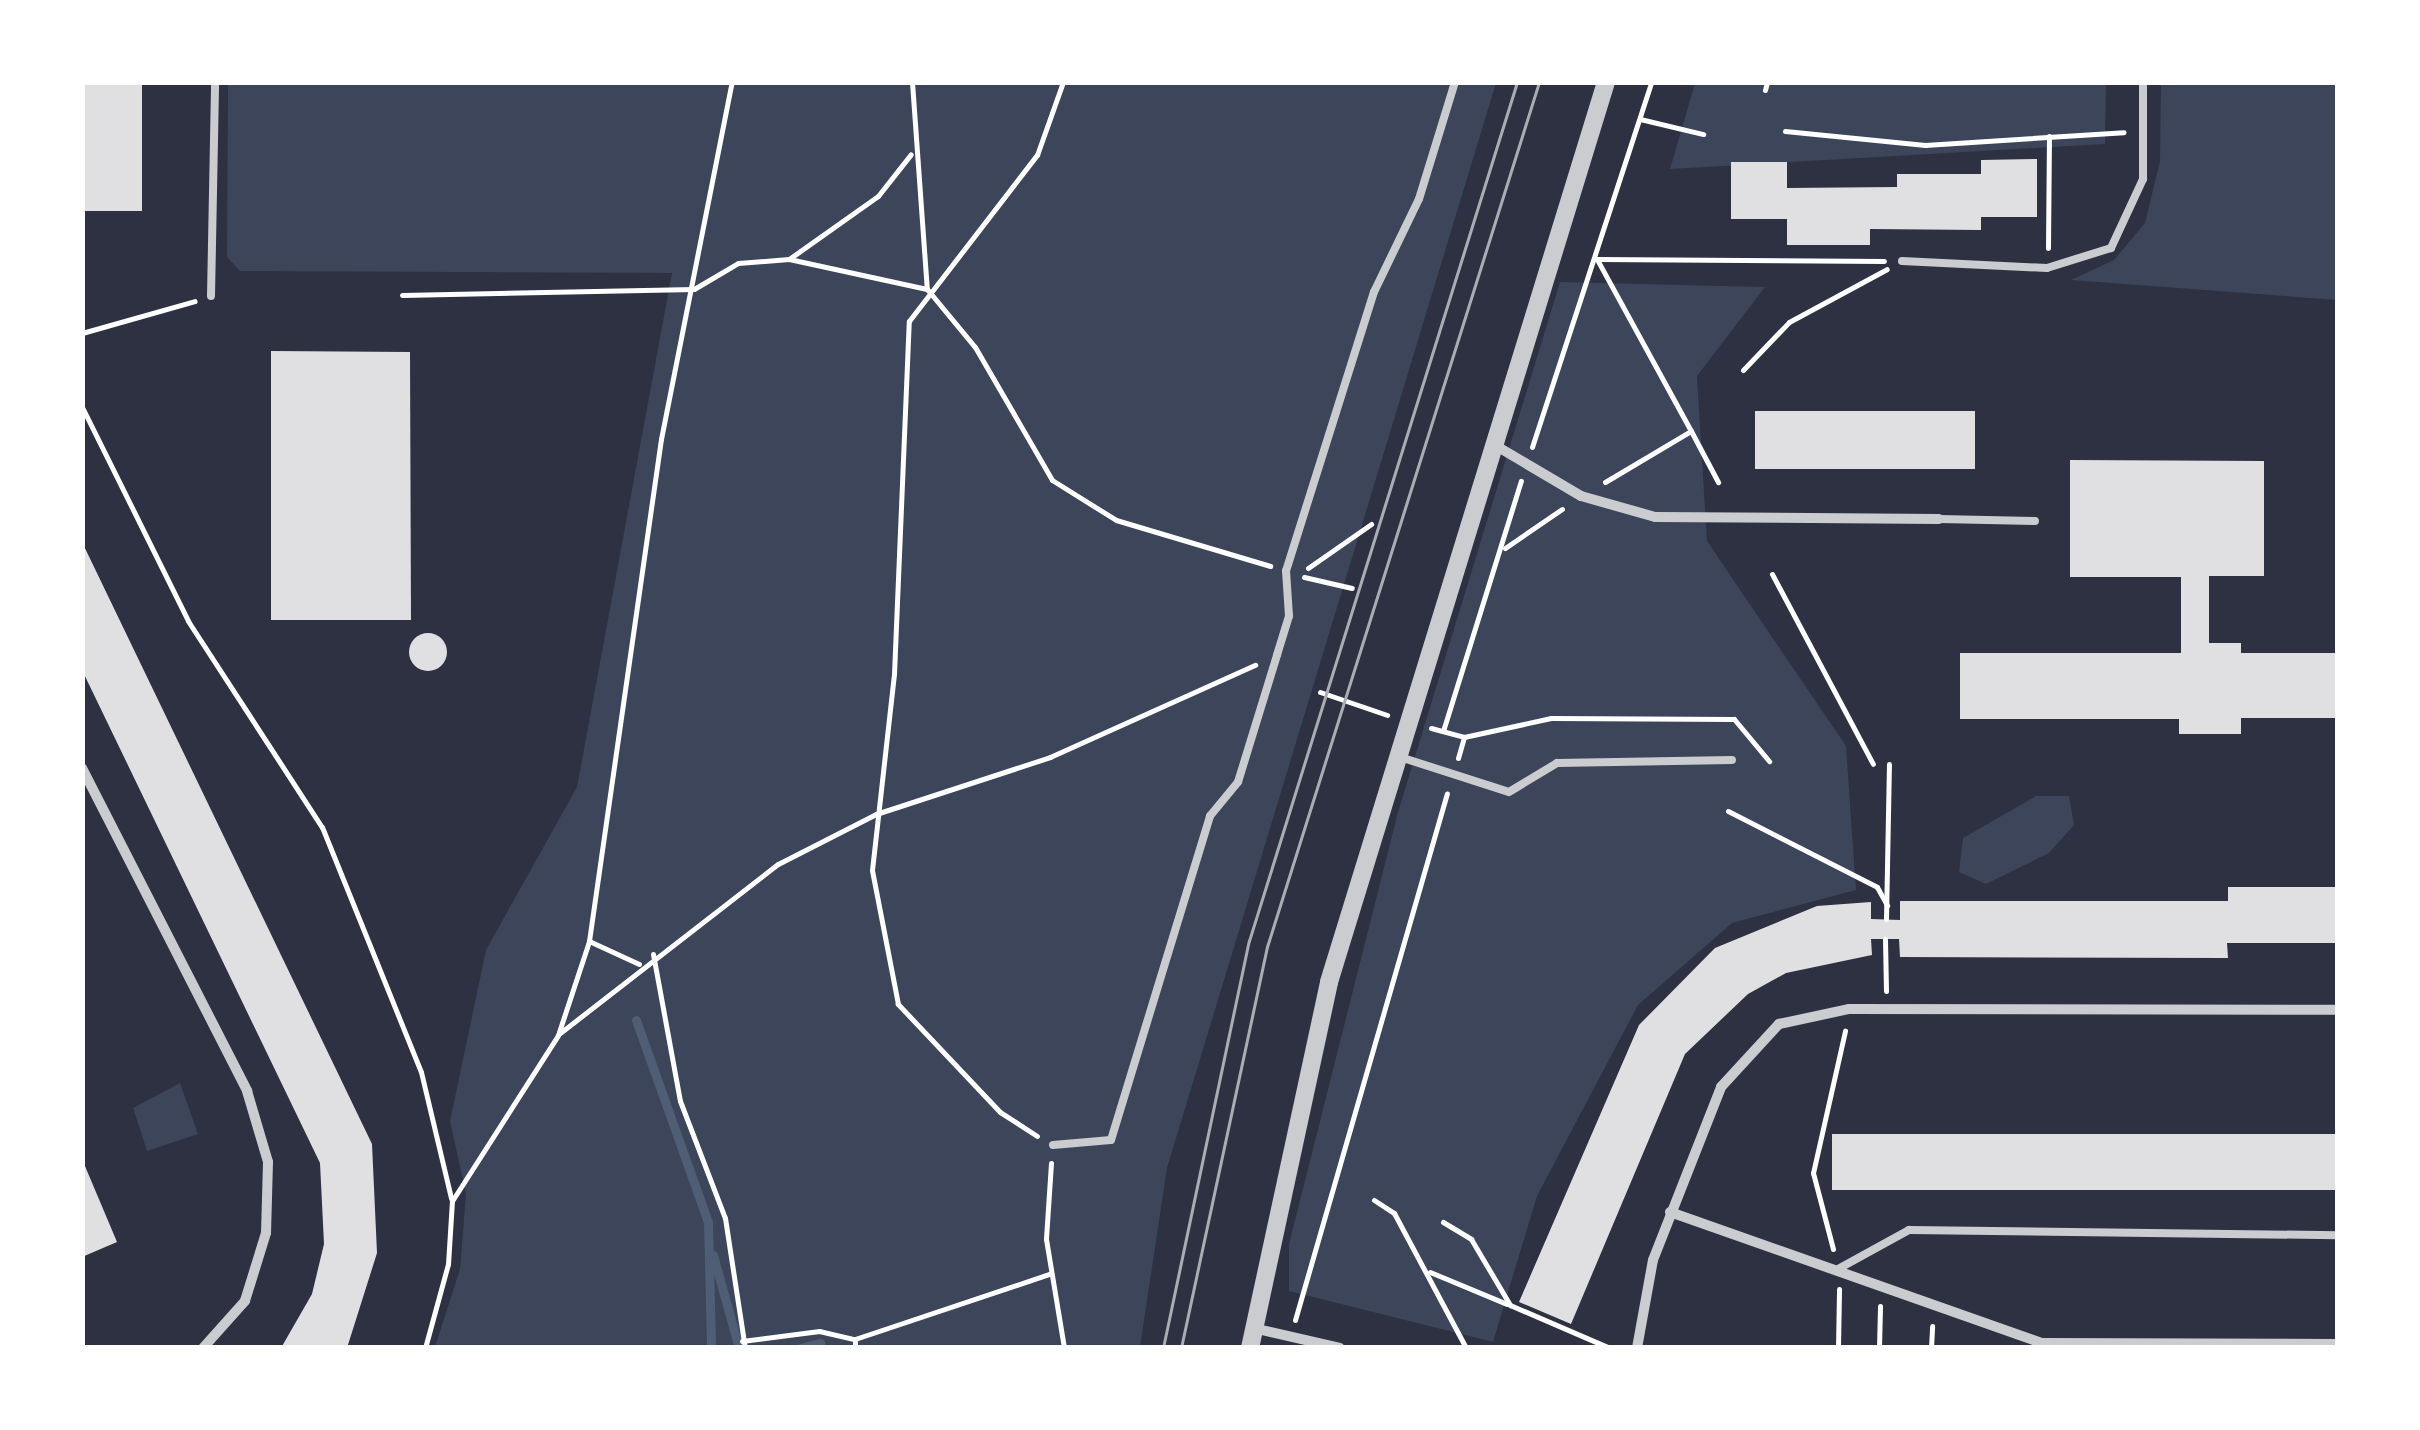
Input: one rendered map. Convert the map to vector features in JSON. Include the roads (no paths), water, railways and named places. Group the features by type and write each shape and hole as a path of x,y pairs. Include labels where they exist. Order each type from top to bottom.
{"street":[{"path":"1250,1348 1308,1061 1394,755 1606,82"},
{"path":"1493,444 1581,496 1655,517 1939,519"},
{"path":"82,768 247,1091 268,1162 266,1233 245,1301 203,1348"},
{"path":"1637,1348 1670,1212 1744,1054 1780,1024 1849,1009 1886,1008 2338,1010"},
{"path":"1670,1212 1838,1269 1932,1312 2042,1343 2338,1344"},
{"path":"1253,1328 1340,1348"}],"lane":[{"path":"211,296 215,82"},
{"path":"1052,1146 1111,1140 1210,816 1238,782 1288,616 1286,571 1374,292 1419,200 1455,82"},
{"path":"1902,261 2048,268 2111,248 2143,179 2143,82"},
{"path":"1939,519 2035,521"},
{"path":"1394,755 1509,792 1557,763 1732,760"},
{"path":"1838,1269 1909,1230 2338,1235"}],"waterway":[{"path":"636,1020 708,1222 711,1348"},
{"path":"713,1255 739,1348"},
{"path":"800,1348 820,1343"}],"tram line":[{"path":"1163,1348 1249,941 1517,82"},
{"path":"1181,1348 1267,947 1539,82"}]}
